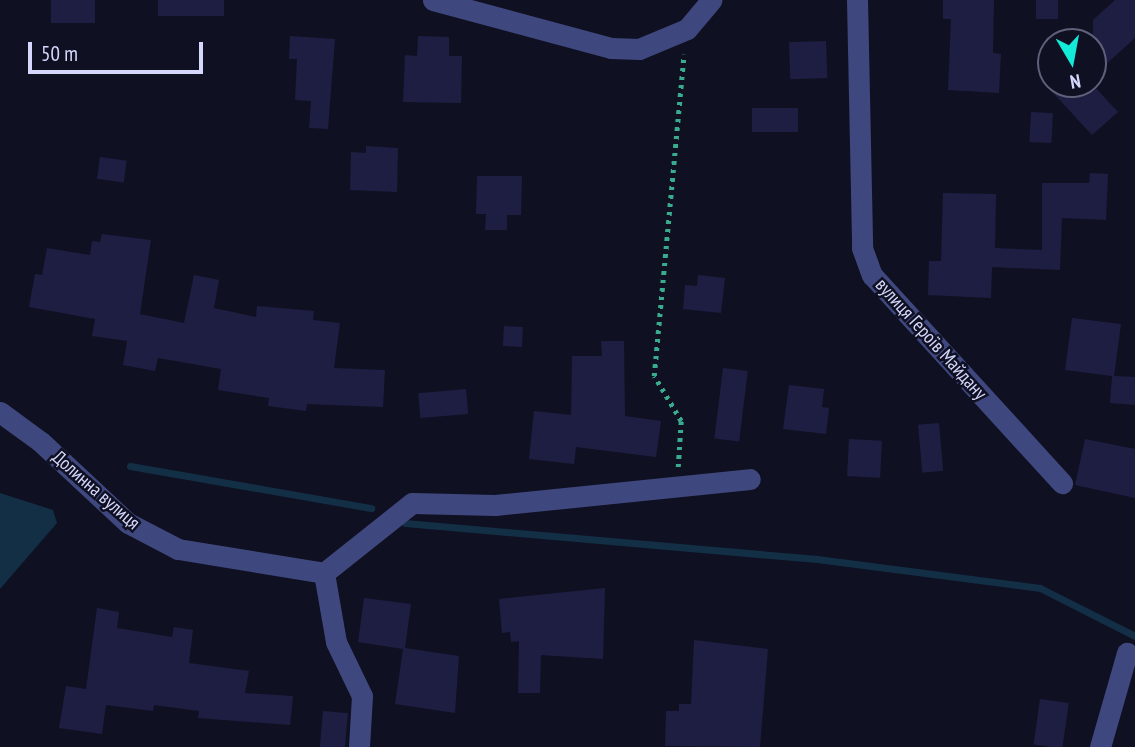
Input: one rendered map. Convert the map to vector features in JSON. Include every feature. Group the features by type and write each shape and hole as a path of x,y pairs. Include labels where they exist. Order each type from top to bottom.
{"street":[{"path":"433,0 611,48 639,49 687,29 710,0"},
{"name":"вулиця Героїв Майдану","path":"857,0 862,248 872,275 1062,483"},
{"name":"Долинна вулиця","path":"0,412 41,442 128,523 178,549 324,573"},
{"path":"359,747 362,696 336,642 324,573 412,503 495,505 750,479"},
{"path":"1100,747 1127,653"}],"path":[{"path":"677,472 681,421 654,376 687,29"}],"water":[{"path":"0,493 53,510 57,523 0,589"}],"building":[{"path":"51,0 95,0 95,23 51,23"},
{"path":"158,0 224,0 224,16 158,16"},
{"path":"943,0 994,0 993,53 1001,54 999,93 948,90 951,19 943,19"},
{"path":"1036,0 1058,0 1058,19 1036,19"},
{"path":"1115,0 1135,0 1135,38 1107,63 1107,28 1093,28 1093,20"},
{"path":"290,36 335,39 328,129 309,128 311,101 295,100 297,59 289,59"},
{"path":"418,36 449,37 449,56 462,56 461,103 403,102 405,55 417,56"},
{"path":"826,41 827,78 790,79 789,42"},
{"path":"1058,98 1105,98 1118,112 1092,135"},
{"path":"752,108 798,108 798,132 752,132"},
{"path":"1031,112 1053,113 1051,143 1029,142"},
{"path":"366,146 398,148 397,192 350,190 351,152 366,153"},
{"path":"100,157 127,161 124,183 97,179"},
{"path":"1090,173 1108,174 1106,220 1062,218 1060,270 992,267 991,298 928,295 929,261 941,261 943,193 996,194 995,248 1042,250 1042,183 1089,183"},
{"path":"477,176 522,176 521,215 507,215 507,230 485,230 486,214 476,214"},
{"path":"102,234 151,240 140,314 184,323 194,275 219,280 214,308 256,317 257,306 314,311 313,320 340,323 334,368 385,370 383,407 307,404 306,411 268,406 269,398 218,390 221,369 158,358 155,371 123,365 127,341 92,336 95,319 29,307 35,274 42,275 47,248 90,255 92,241 100,242"},
{"path":"698,275 725,278 721,313 683,309 685,285 697,286"},
{"path":"1072,318 1121,324 1114,376 1135,377 1135,405 1110,403 1112,376 1065,370"},
{"path":"504,326 523,327 522,347 503,346"},
{"path":"601,341 624,341 625,416 661,421 656,457 576,447 574,464 529,459 534,411 571,415 572,356 602,356"},
{"path":"723,368 748,371 739,442 714,438"},
{"path":"789,385 824,389 822,407 829,408 826,434 783,429"},
{"path":"466,389 468,414 420,418 418,393"},
{"path":"939,423 943,471 922,473 918,425"},
{"path":"849,439 882,441 880,478 847,476"},
{"path":"1085,439 1135,449 1135,498 1075,485"},
{"path":"605,588 603,659 541,655 540,693 518,693 519,641 511,642 510,632 502,633 499,599"},
{"path":"364,598 411,604 405,648 459,656 455,713 395,704 403,649 358,642"},
{"path":"97,608 119,612 117,628 172,637 174,627 193,630 189,663 249,671 245,693 293,696 290,725 198,718 199,711 154,705 153,711 106,705 102,734 59,728 66,686 86,689"},
{"path":"694,640 768,649 760,747 665,746 666,711 679,711 679,704 691,704"},
{"path":"1040,699 1069,703 1063,747 1034,745"},
{"path":"323,711 348,713 345,747 320,747"}],"waterway":[{"path":"130,466 371,508"},
{"path":"405,523 817,559 1040,588 1135,636"}]}
